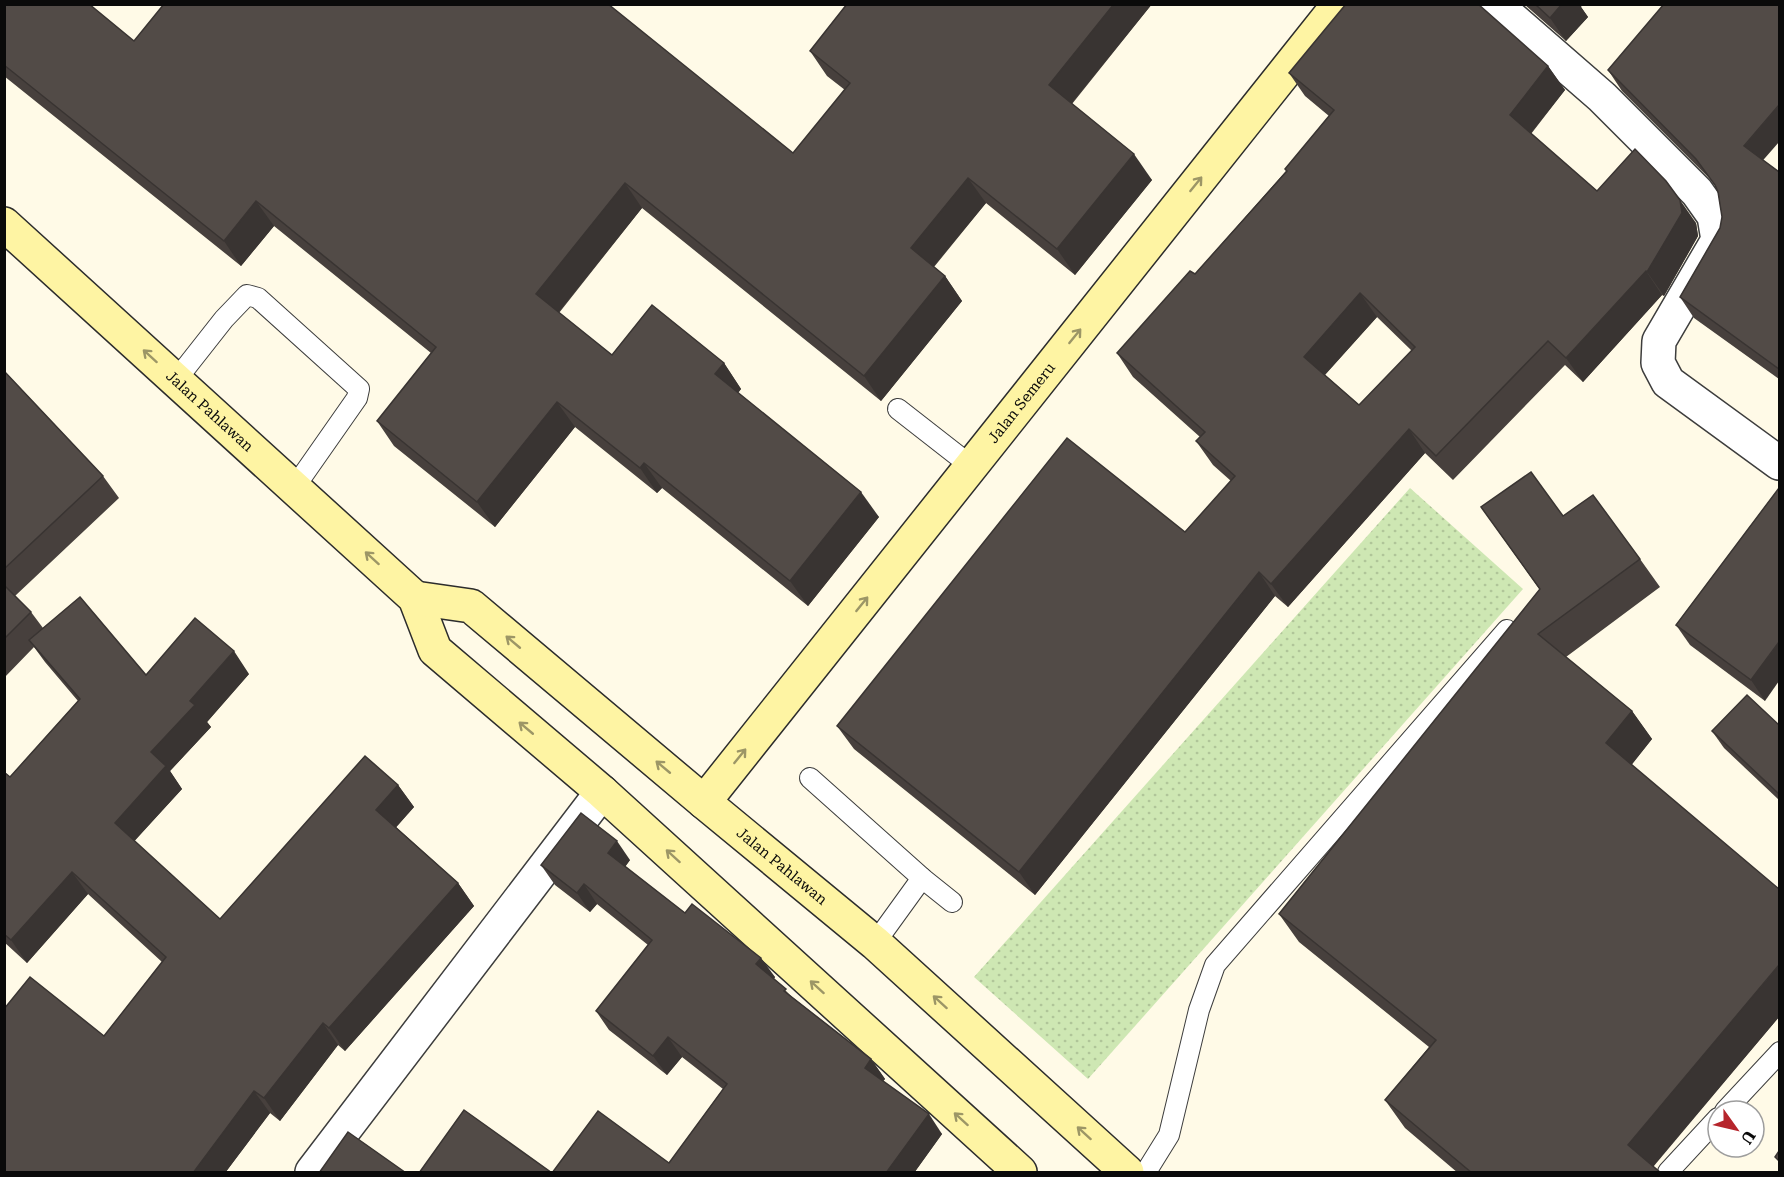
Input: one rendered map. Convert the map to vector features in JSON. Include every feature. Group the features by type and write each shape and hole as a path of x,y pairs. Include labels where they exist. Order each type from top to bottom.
{"main road":[{"name":"Jalan Semeru","path":"704,802 1339,4"},
{"name":"Jalan Pahlawan","path":"4,224 415,598 435,650 602,792 1001,1166"},
{"name":"Jalan Pahlawan","path":"415,598 471,606 875,943 1127,1173"}],"street":[{"path":"1495,4 1602,97 1697,192 1714,216 1718,240 1659,341 1658,363 1668,382 1779,463"},
{"path":"312,1173 602,792"}],"lane":[{"path":"176,380 224,319 247,295 258,298 359,389 357,399 294,488"},
{"path":"898,409 971,466"},
{"path":"1146,1173 1169,1135 1199,1010 1215,965 1507,630"},
{"path":"810,778 952,902"},
{"path":"875,943 922,878"},
{"path":"1736,1099 1779,1052"},
{"path":"1668,1173 1706,1131"}],"green space":[{"path":"1410,488 1523,589 1088,1079 974,977"}],"building":[{"path":"4,4 89,4 134,41 164,4 608,4 793,153 850,83 810,51 847,4 1114,4 1049,85 1134,154 1057,249 968,178 911,248 945,276 864,376 625,183 536,294 612,355 652,305 724,363 715,374 861,492 790,581 644,463 640,468 557,402 477,502 377,421 436,347 256,201 224,241 4,65"},
{"path":"1346,4 1478,4 1548,66 1510,115 1597,191 1635,149 1666,181 1680,200 1682,213 1647,272 1566,358 1548,341 1436,456 1409,429 1271,584 1259,572 1019,872 837,726 1067,438 1185,532 1235,476 1196,441 1205,432 1117,353 1190,271 1195,274 1287,171 1285,169 1334,110 1289,73","holes":["1360,293 1415,347 1359,405 1304,357"]},
{"path":"1535,4 1562,4 1550,18"},
{"path":"1664,4 1779,4 1779,105 1744,146 1779,172 1779,369 1680,297 1720,228 1722,217 1718,192 1696,159 1608,70"},
{"path":"4,371 103,476 4,569"},
{"path":"1531,472 1563,516 1593,495 1640,559 1538,634 1632,711 1606,743 1779,889 1779,965 1628,1145 1661,1173 1472,1173 1385,1100 1436,1040 1279,914 1540,589 1481,507"},
{"path":"1779,488 1779,642 1751,680 1676,625"},
{"path":"4,585 31,612 4,639"},
{"path":"80,597 146,675 195,618 234,651 190,701 195,705 151,752 166,766 115,823 220,919 365,756 398,785 376,810 458,883 329,1028 323,1023 264,1098 254,1091 193,1173 4,1173 4,1009 30,977 104,1036 166,957 72,872 11,940 4,934 4,772 10,777 80,699 29,640"},
{"path":"1747,695 1779,725 1779,794 1712,731"},
{"path":"581,813 617,841 608,853 685,913 692,904 761,958 756,964 786,989 784,991 871,1059 865,1068 929,1114 886,1173 552,1173 598,1111 669,1163 727,1084 668,1037 653,1056 596,1011 652,940 584,884 577,893 541,865"},
{"path":"464,1110 552,1173 419,1173"},
{"path":"348,1132 406,1173 319,1173"}]}
